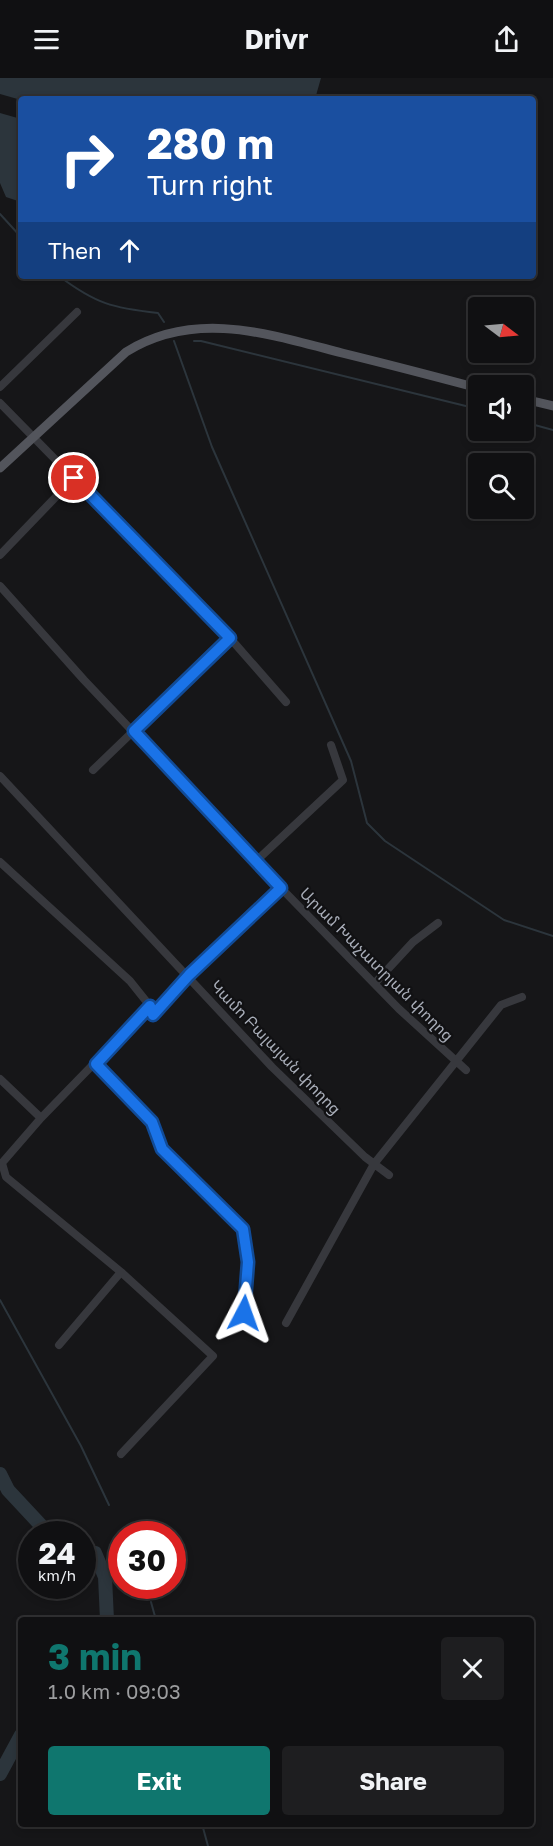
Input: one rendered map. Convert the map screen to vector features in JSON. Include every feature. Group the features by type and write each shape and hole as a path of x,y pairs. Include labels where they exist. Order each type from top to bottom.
{"main road":[{"path":"0,468 126,352 147,339 204,327 248,329 468,385"},
{"path":"534,401 553,406"}],"street":[{"path":"0,387 77,312"},
{"path":"0,403 230,638 286,702"},
{"path":"0,555 74,478"},
{"name":"Արամ Խաչատրյան փողոց","path":"0,586 84,680 281,888 466,1070"},
{"path":"93,770 230,638"},
{"path":"256,861 343,780 331,745"},
{"name":"Կամո Բալայան փողոց","path":"0,776 189,975 272,1067 374,1164 389,1175"},
{"path":"0,862 130,981 150,1006 153,1015 189,975 281,888"},
{"path":"375,983 413,942 438,923"},
{"path":"286,1323 374,1164 501,1005 522,997"},
{"path":"121,1454 213,1356 120,1272 6,1177 2,1163 41,1118 150,1006"},
{"path":"96,1064 152,1122 162,1149 243,1229 248,1262 244,1313"},
{"path":"0,1079 41,1118"},
{"path":"59,1345 120,1272"}],"shaded area":[{"path":"0,78 321,78 316,96 18,96 18,99 0,94"},
{"path":"0,113 18,118 18,201 6,197 0,183"}],"waterway":[{"path":"0,214 18,234"},
{"path":"63,279 95,299 129,309 158,313 164,322"},
{"path":"174,341 212,447 351,761 367,823 385,841 504,920 553,936"},
{"path":"194,341 468,407"},
{"path":"534,425 553,430"},
{"path":"0,1300 81,1446 109,1505"},
{"path":"0,1474 8,1490 37,1521"},
{"path":"96,1555 105,1577 107,1617"},
{"path":"151,1602 155,1617"},
{"path":"0,1774 18,1741"},
{"path":"203,1827 208,1846"}],"route":[{"path":"74,478 230,638 134,731 281,888 189,975 153,1015 150,1006 96,1064 152,1122 162,1149 243,1229 248,1262 244,1313"}]}
